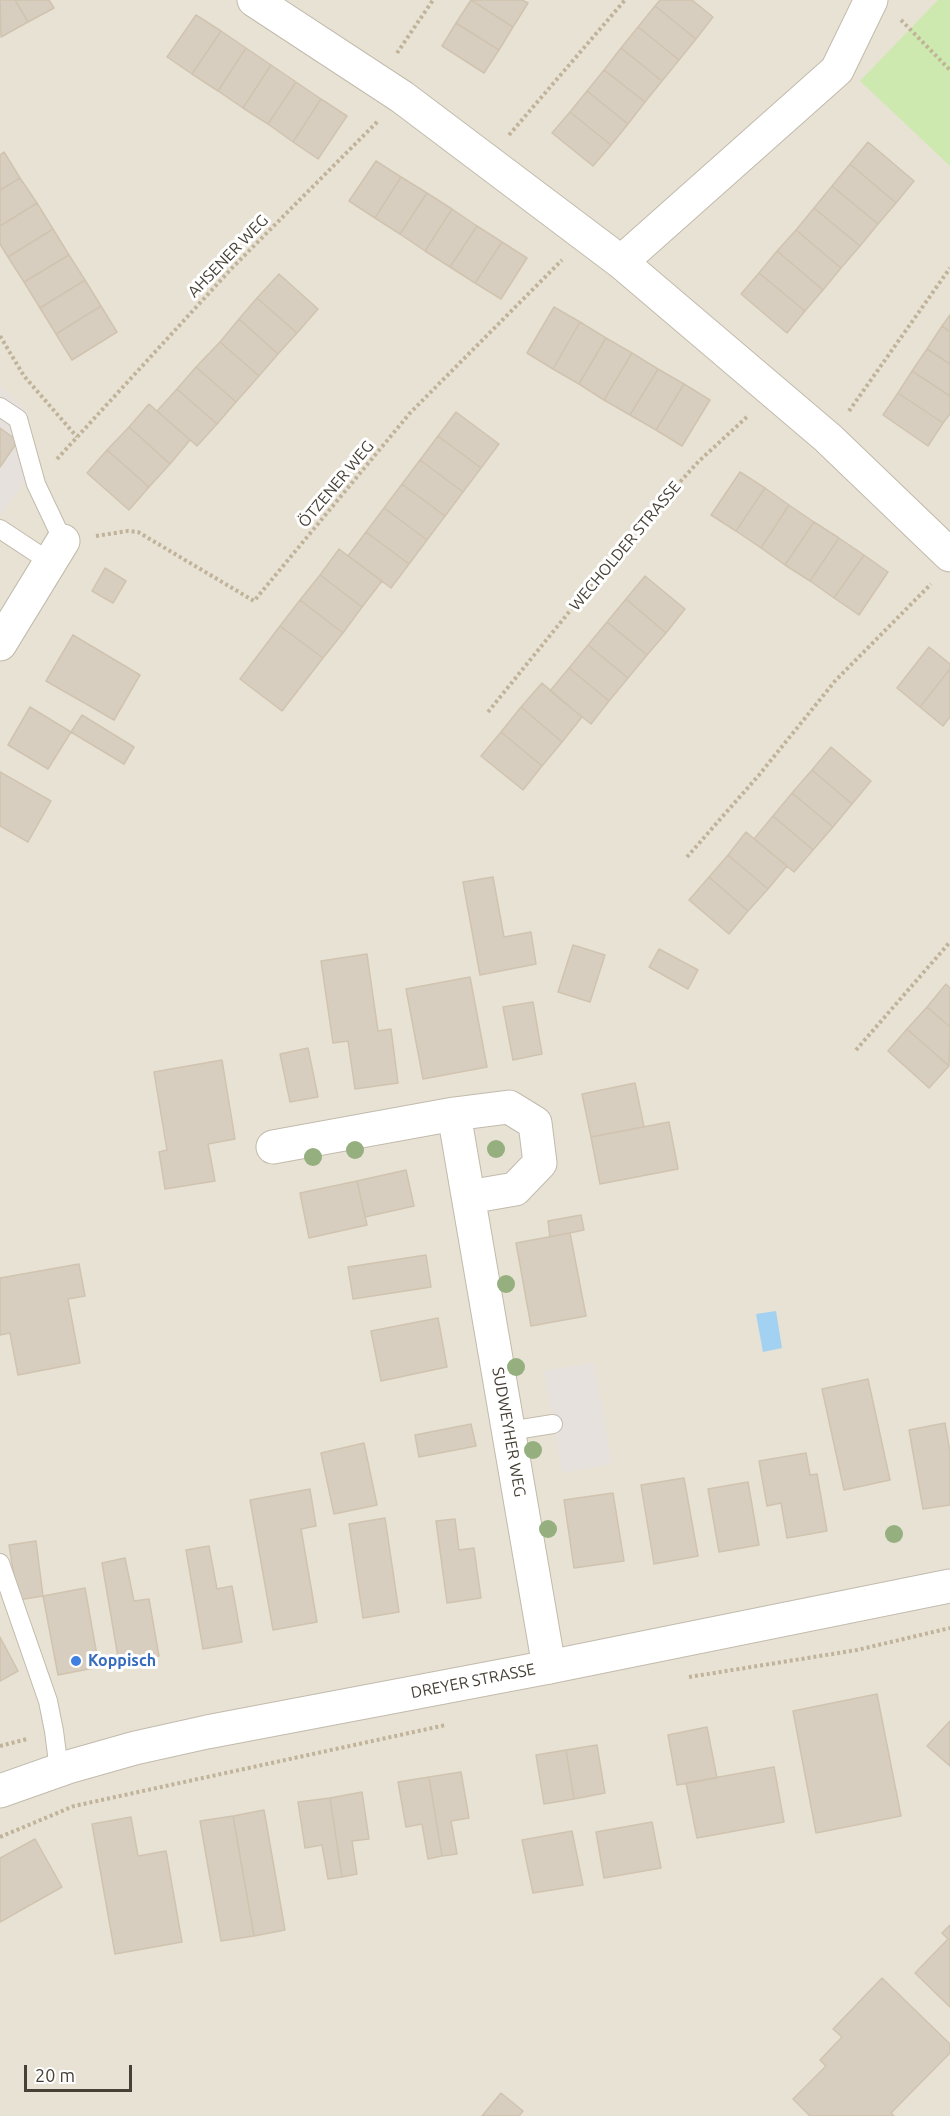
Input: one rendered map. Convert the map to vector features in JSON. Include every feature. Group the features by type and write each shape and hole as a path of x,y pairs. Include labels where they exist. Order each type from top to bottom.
{"street":[{"path":"254,0 390,89 621,262 828,438 943,567"},
{"path":"621,262 837,70 884,8"},
{"path":"0,644 57,551"},
{"path":"273,1147 454,1114 509,1107 535,1123 540,1163 514,1189 469,1197"},
{"name":"SUDWEYHER WEG","path":"454,1114 549,1667"},
{"name":"DREYER STRASSE","path":"0,1791 59,1770 135,1748 207,1732 549,1667 950,1586"}],"lane":[{"path":"0,406 18,419 57,551"},
{"path":"0,529 57,551"},
{"path":"509,1431 554,1424"},
{"path":"0,1563 48,1701 59,1770"}],"path":[{"path":"390,89 433,0"},
{"path":"488,161 625,0"},
{"path":"884,8 950,70"},
{"name":"AHSENER WEG","path":"50,466 232,268 390,89"},
{"name":"ÖTZENER WEG","path":"57,551 128,531 138,532 254,601 410,413 586,236"},
{"path":"828,438 950,268"},
{"path":"0,336 24,376 76,437"},
{"name":"WECHOLDER STRASSE","path":"488,712 629,538 699,461 775,393"},
{"path":"687,857 759,775 835,681 943,567"},
{"path":"856,1050 950,942"},
{"path":"682,1678 857,1650 950,1628"},
{"path":"0,1837 74,1806 448,1725"}],"shaded area":[{"path":"0,0 950,0 950,2116 0,2116"},
{"path":"0,386 26,410 39,461 0,516"},
{"path":"594,1362 612,1464 562,1473 544,1371"}],"green space":[{"path":"938,0 950,0 950,166 860,81"}],"water":[{"path":"776,1311 782,1348 763,1352 756,1314"}],"building":[{"path":"0,0 15,0 28,22 1,37"},
{"path":"15,0 49,0 54,8 28,22"},
{"path":"471,0 513,27 499,50 456,23"},
{"path":"471,0 522,0 528,3 513,27"},
{"path":"660,0 692,0 713,17 696,39 655,6"},
{"path":"655,6 696,39 679,60 638,27"},
{"path":"196,15 221,31 192,74 167,57"},
{"path":"456,23 499,50 484,73 442,46"},
{"path":"638,27 679,60 662,81 621,48"},
{"path":"221,31 246,48 218,91 192,74"},
{"path":"246,48 271,65 243,108 218,91"},
{"path":"621,48 662,81 645,102 604,70"},
{"path":"271,65 296,82 268,124 243,108"},
{"path":"604,70 645,102 628,124 587,91"},
{"path":"296,82 321,99 293,142 268,124"},
{"path":"587,91 628,124 611,145 570,112"},
{"path":"321,99 347,116 318,159 293,142"},
{"path":"570,112 611,145 593,166 552,133"},
{"path":"868,142 914,181 896,203 850,164"},
{"path":"4,152 20,178 0,190 0,155"},
{"path":"376,161 401,177 375,218 349,201"},
{"path":"850,164 896,203 878,224 832,186"},
{"path":"401,177 427,193 400,234 375,218"},
{"path":"20,178 37,203 0,226 0,190"},
{"path":"832,186 878,224 860,246 814,208"},
{"path":"427,193 452,209 425,251 400,234"},
{"path":"37,203 53,229 8,257 0,244 0,226"},
{"path":"814,208 860,246 841,268 796,230"},
{"path":"452,209 477,226 450,267 425,251"},
{"path":"477,226 502,242 475,283 450,267"},
{"path":"53,229 69,255 24,282 8,257"},
{"path":"796,230 841,268 823,290 777,251"},
{"path":"502,242 527,258 501,299 475,283"},
{"path":"777,251 823,290 805,311 759,273"},
{"path":"69,255 85,280 40,308 24,282"},
{"path":"759,273 805,311 787,333 741,294"},
{"path":"279,274 318,309 297,333 257,298"},
{"path":"85,280 101,306 56,334 40,308"},
{"path":"257,298 297,333 278,354 239,319"},
{"path":"101,306 117,332 72,360 56,334"},
{"path":"554,307 580,322 553,369 527,353"},
{"path":"950,315 950,332 942,326"},
{"path":"239,319 278,354 259,376 220,342"},
{"path":"580,322 606,338 579,384 553,369"},
{"path":"942,326 950,332 950,364 927,349"},
{"path":"606,338 632,353 604,400 579,384"},
{"path":"220,342 259,376 236,402 196,367"},
{"path":"927,349 950,364 950,396 912,371"},
{"path":"632,353 658,369 630,415 604,400"},
{"path":"196,367 236,402 217,424 177,389"},
{"path":"658,369 684,384 656,430 630,415"},
{"path":"912,371 950,396 950,414 943,423 898,393"},
{"path":"684,384 710,400 682,446 656,430"},
{"path":"177,389 217,424 197,446 157,411"},
{"path":"898,393 943,423 928,446 883,415"},
{"path":"149,404 190,440 170,464 129,427"},
{"path":"456,412 499,444 481,468 438,436"},
{"path":"129,427 170,464 149,487 107,450"},
{"path":"0,428 18,441 0,467"},
{"path":"438,436 481,468 463,492 420,460"},
{"path":"107,450 149,487 129,510 87,473"},
{"path":"420,460 463,492 445,516 402,484"},
{"path":"740,472 765,488 736,531 711,515"},
{"path":"402,484 445,516 427,540 384,508"},
{"path":"765,488 789,505 761,548 736,531"},
{"path":"789,505 814,522 785,565 761,548"},
{"path":"384,508 427,540 409,564 366,532"},
{"path":"814,522 839,538 810,581 785,565"},
{"path":"366,532 409,564 391,588 348,556"},
{"path":"839,538 864,555 834,598 810,581"},
{"path":"339,549 382,581 362,607 320,575"},
{"path":"864,555 888,572 859,615 834,598"},
{"path":"105,568 126,581 113,603 92,591"},
{"path":"320,575 362,607 343,633 300,600"},
{"path":"645,576 685,609 666,633 626,599"},
{"path":"626,599 666,633 647,655 607,622"},
{"path":"300,600 343,633 323,658 280,626"},
{"path":"607,622 647,655 628,678 588,645"},
{"path":"280,626 323,658 282,711 240,679"},
{"path":"73,635 140,675 114,720 46,681"},
{"path":"588,645 628,678 609,701 569,668"},
{"path":"929,647 950,664 950,669 920,707 897,688"},
{"path":"569,668 609,701 591,724 550,691"},
{"path":"950,669 950,717 943,726 920,707"},
{"path":"542,683 582,717 562,742 521,707"},
{"path":"30,707 71,732 48,769 8,745"},
{"path":"521,707 562,742 542,766 501,732"},
{"path":"82,715 134,747 124,764 71,732"},
{"path":"501,732 542,766 523,790 481,756"},
{"path":"831,747 871,781 852,804 812,770"},
{"path":"812,770 852,804 833,827 792,793"},
{"path":"0,772 51,801 28,842 0,826"},
{"path":"792,793 833,827 813,850 773,816"},
{"path":"773,816 813,850 794,872 754,839"},
{"path":"746,832 787,866 768,889 728,855"},
{"path":"728,855 768,889 748,911 709,877"},
{"path":"493,877 504,937 531,932 536,964 480,975 463,882"},
{"path":"709,877 748,911 729,934 689,900"},
{"path":"573,945 605,955 590,1002 558,992"},
{"path":"659,949 698,970 688,989 649,967"},
{"path":"367,954 378,1031 391,1029 398,1083 355,1089 348,1041 333,1043 321,961"},
{"path":"470,977 487,1067 423,1079 406,989"},
{"path":"946,984 950,988 950,1027 927,1007"},
{"path":"533,1002 542,1054 513,1060 503,1007"},
{"path":"927,1007 950,1027 949,1066 907,1029"},
{"path":"907,1029 949,1066 929,1088 888,1051"},
{"path":"308,1048 318,1097 290,1102 280,1054"},
{"path":"222,1060 235,1139 208,1144 215,1181 165,1189 159,1152 167,1150 154,1072"},
{"path":"635,1083 644,1127 591,1137 582,1094"},
{"path":"669,1122 678,1169 600,1184 591,1137"},
{"path":"406,1170 414,1206 365,1217 357,1181"},
{"path":"357,1181 367,1225 309,1238 300,1193"},
{"path":"581,1215 584,1230 550,1237 548,1221"},
{"path":"570,1233 586,1316 531,1326 516,1243"},
{"path":"426,1255 431,1287 353,1299 348,1267"},
{"path":"79,1264 85,1296 68,1299 80,1363 18,1375 10,1333 0,1335 0,1278"},
{"path":"438,1318 447,1367 381,1381 371,1331"},
{"path":"868,1379 890,1480 844,1490 822,1389"},
{"path":"945,1423 950,1452 950,1505 923,1509 909,1430"},
{"path":"471,1424 476,1446 419,1457 415,1435"},
{"path":"364,1443 377,1505 334,1514 321,1453"},
{"path":"806,1453 810,1475 817,1474 827,1531 787,1538 781,1503 767,1506 759,1461"},
{"path":"684,1478 698,1556 654,1564 641,1485"},
{"path":"748,1482 759,1545 719,1552 708,1489"},
{"path":"310,1489 316,1526 301,1529 317,1622 273,1630 250,1500"},
{"path":"613,1493 624,1561 574,1568 564,1500"},
{"path":"385,1518 399,1612 363,1618 349,1524"},
{"path":"455,1519 459,1550 474,1548 481,1598 447,1603 436,1521"},
{"path":"36,1541 43,1596 18,1600 9,1545"},
{"path":"209,1546 217,1589 232,1586 242,1642 203,1649 186,1550"},
{"path":"125,1558 134,1601 149,1599 159,1656 119,1663 102,1563"},
{"path":"85,1588 99,1667 58,1675 43,1596"},
{"path":"0,1637 18,1671 0,1681"},
{"path":"877,1694 901,1816 816,1833 793,1711"},
{"path":"950,1721 950,1766 927,1746"},
{"path":"707,1727 717,1778 677,1785 668,1735"},
{"path":"597,1745 605,1793 574,1799 566,1750"},
{"path":"566,1750 574,1799 544,1804 536,1755"},
{"path":"774,1767 784,1822 697,1838 686,1783"},
{"path":"461,1772 469,1818 451,1821 457,1854 442,1856 429,1777"},
{"path":"429,1777 442,1856 428,1859 422,1824 406,1827 398,1782"},
{"path":"362,1792 369,1839 352,1841 357,1874 342,1877 330,1798"},
{"path":"330,1798 342,1877 328,1879 322,1845 305,1848 298,1802"},
{"path":"264,1810 285,1930 254,1936 233,1816"},
{"path":"233,1816 254,1936 221,1941 200,1821"},
{"path":"131,1817 138,1856 166,1851 182,1942 115,1954 92,1824"},
{"path":"652,1822 661,1868 604,1878 596,1832"},
{"path":"572,1831 583,1885 533,1893 522,1840"},
{"path":"35,1839 62,1887 0,1922 0,1858"},
{"path":"950,1925 950,2007 915,1973 948,1939 942,1933"},
{"path":"882,1978 950,2044 950,2053 891,2113 894,2116 810,2116 793,2099 826,2066 820,2060 842,2037 833,2029"},
{"path":"501,2093 523,2111 519,2116 482,2116"}],"place":[{"name":"Koppisch","path":"76,1661"}]}
